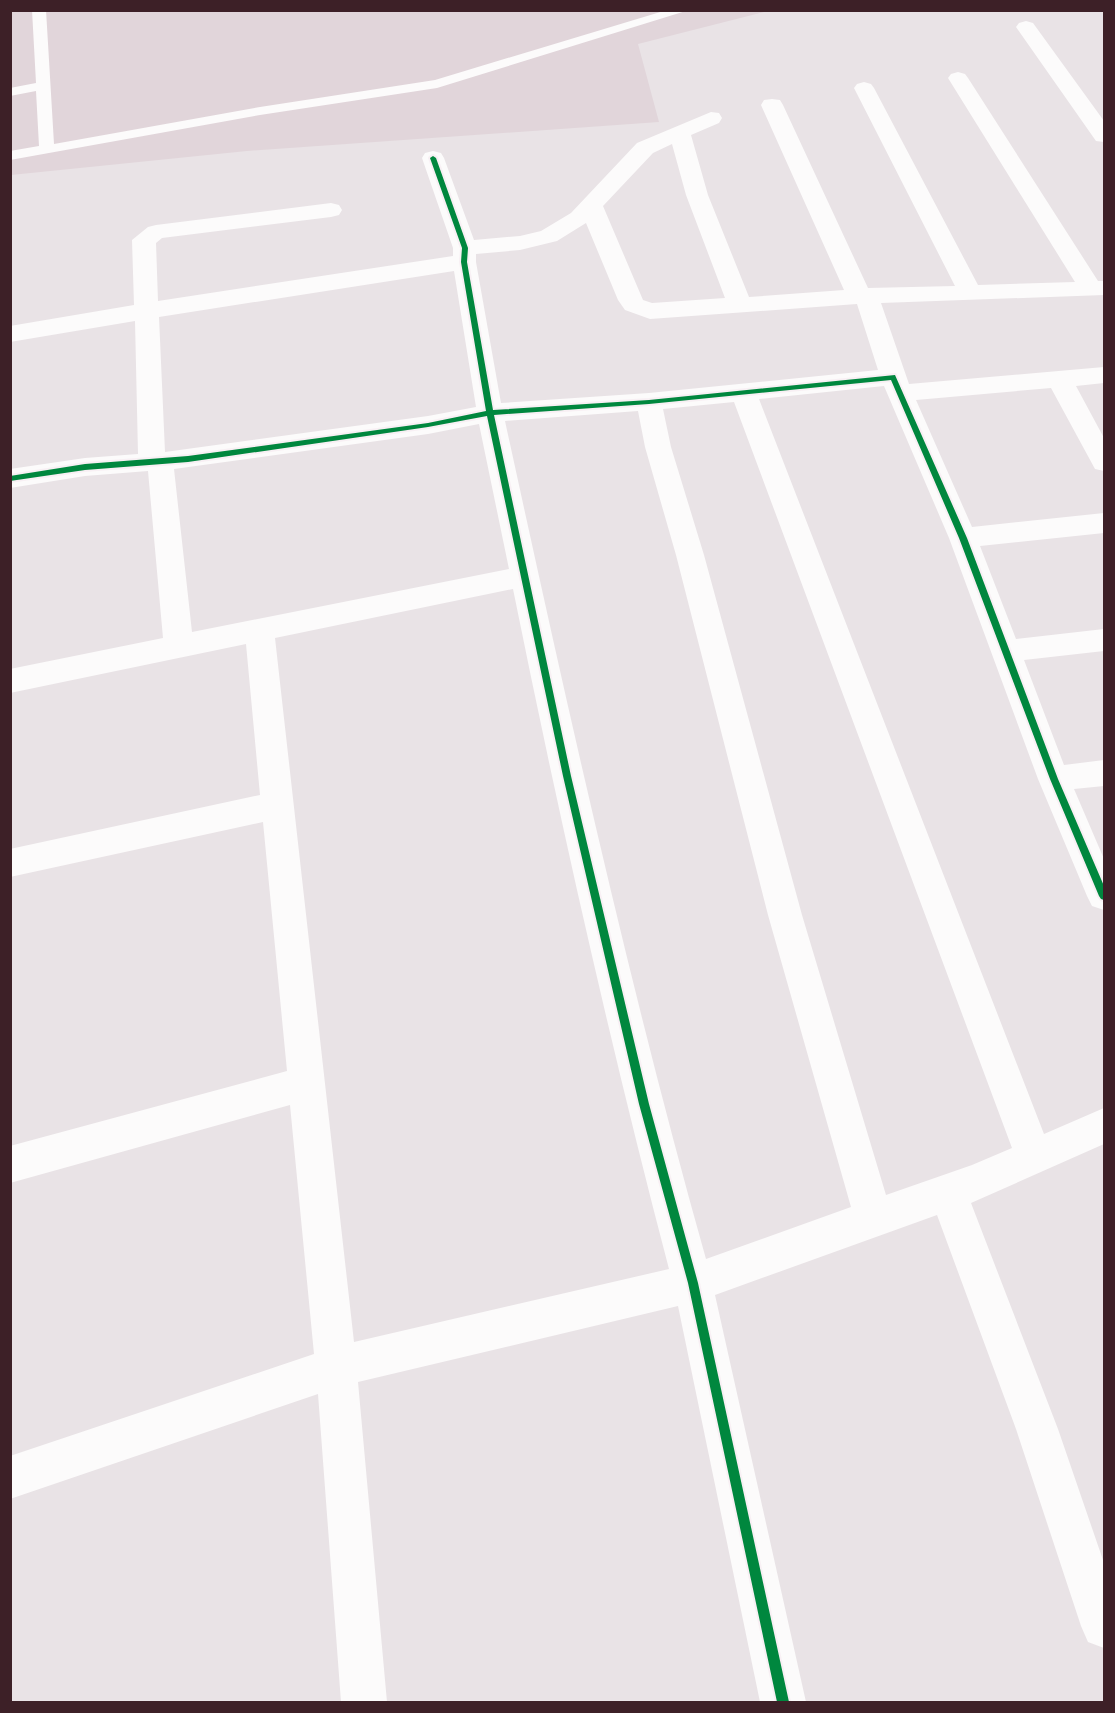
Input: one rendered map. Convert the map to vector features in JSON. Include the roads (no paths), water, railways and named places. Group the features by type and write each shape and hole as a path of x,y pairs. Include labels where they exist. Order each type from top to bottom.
{"street":[{"path":"1026,27 1104,136"},
{"path":"958,78 1098,288"},
{"path":"864,88 970,292"},
{"path":"772,105 863,296 897,385 963,538 1054,779 1104,896"},
{"path":"10,334 148,312 464,255 549,236 579,218 645,148 711,118"},
{"path":"680,133 697,195 740,305"},
{"path":"434,158 464,255 490,413 567,776 644,1104 693,1283 783,1702"},
{"path":"591,206 627,295 634,305 650,311 863,296 1098,288"},
{"path":"179,646 156,462 142,246 144,240 149,235 331,210"},
{"path":"10,479 85,467 156,462 428,425 490,413 649,402 743,392 1060,380 1104,375"},
{"path":"1060,380 1104,462"},
{"path":"743,392 1034,1156"},
{"path":"649,402 658,447 693,566 785,915 874,1219"},
{"path":"963,538 1104,524"},
{"path":"10,681 524,576"},
{"path":"259,630 336,1367 364,1702"},
{"path":"1006,651 1104,640"},
{"path":"1054,779 1104,773"},
{"path":"10,863 278,805"},
{"path":"10,1165 307,1083"},
{"path":"10,1478 336,1367 693,1283 948,1192 1104,1126"},
{"path":"948,1192 1037,1429 1104,1626"}],"lane":[{"path":"39,10 47,150"},
{"path":"10,156 260,111 437,84 683,10"},
{"path":"10,92 43,86"}]}
